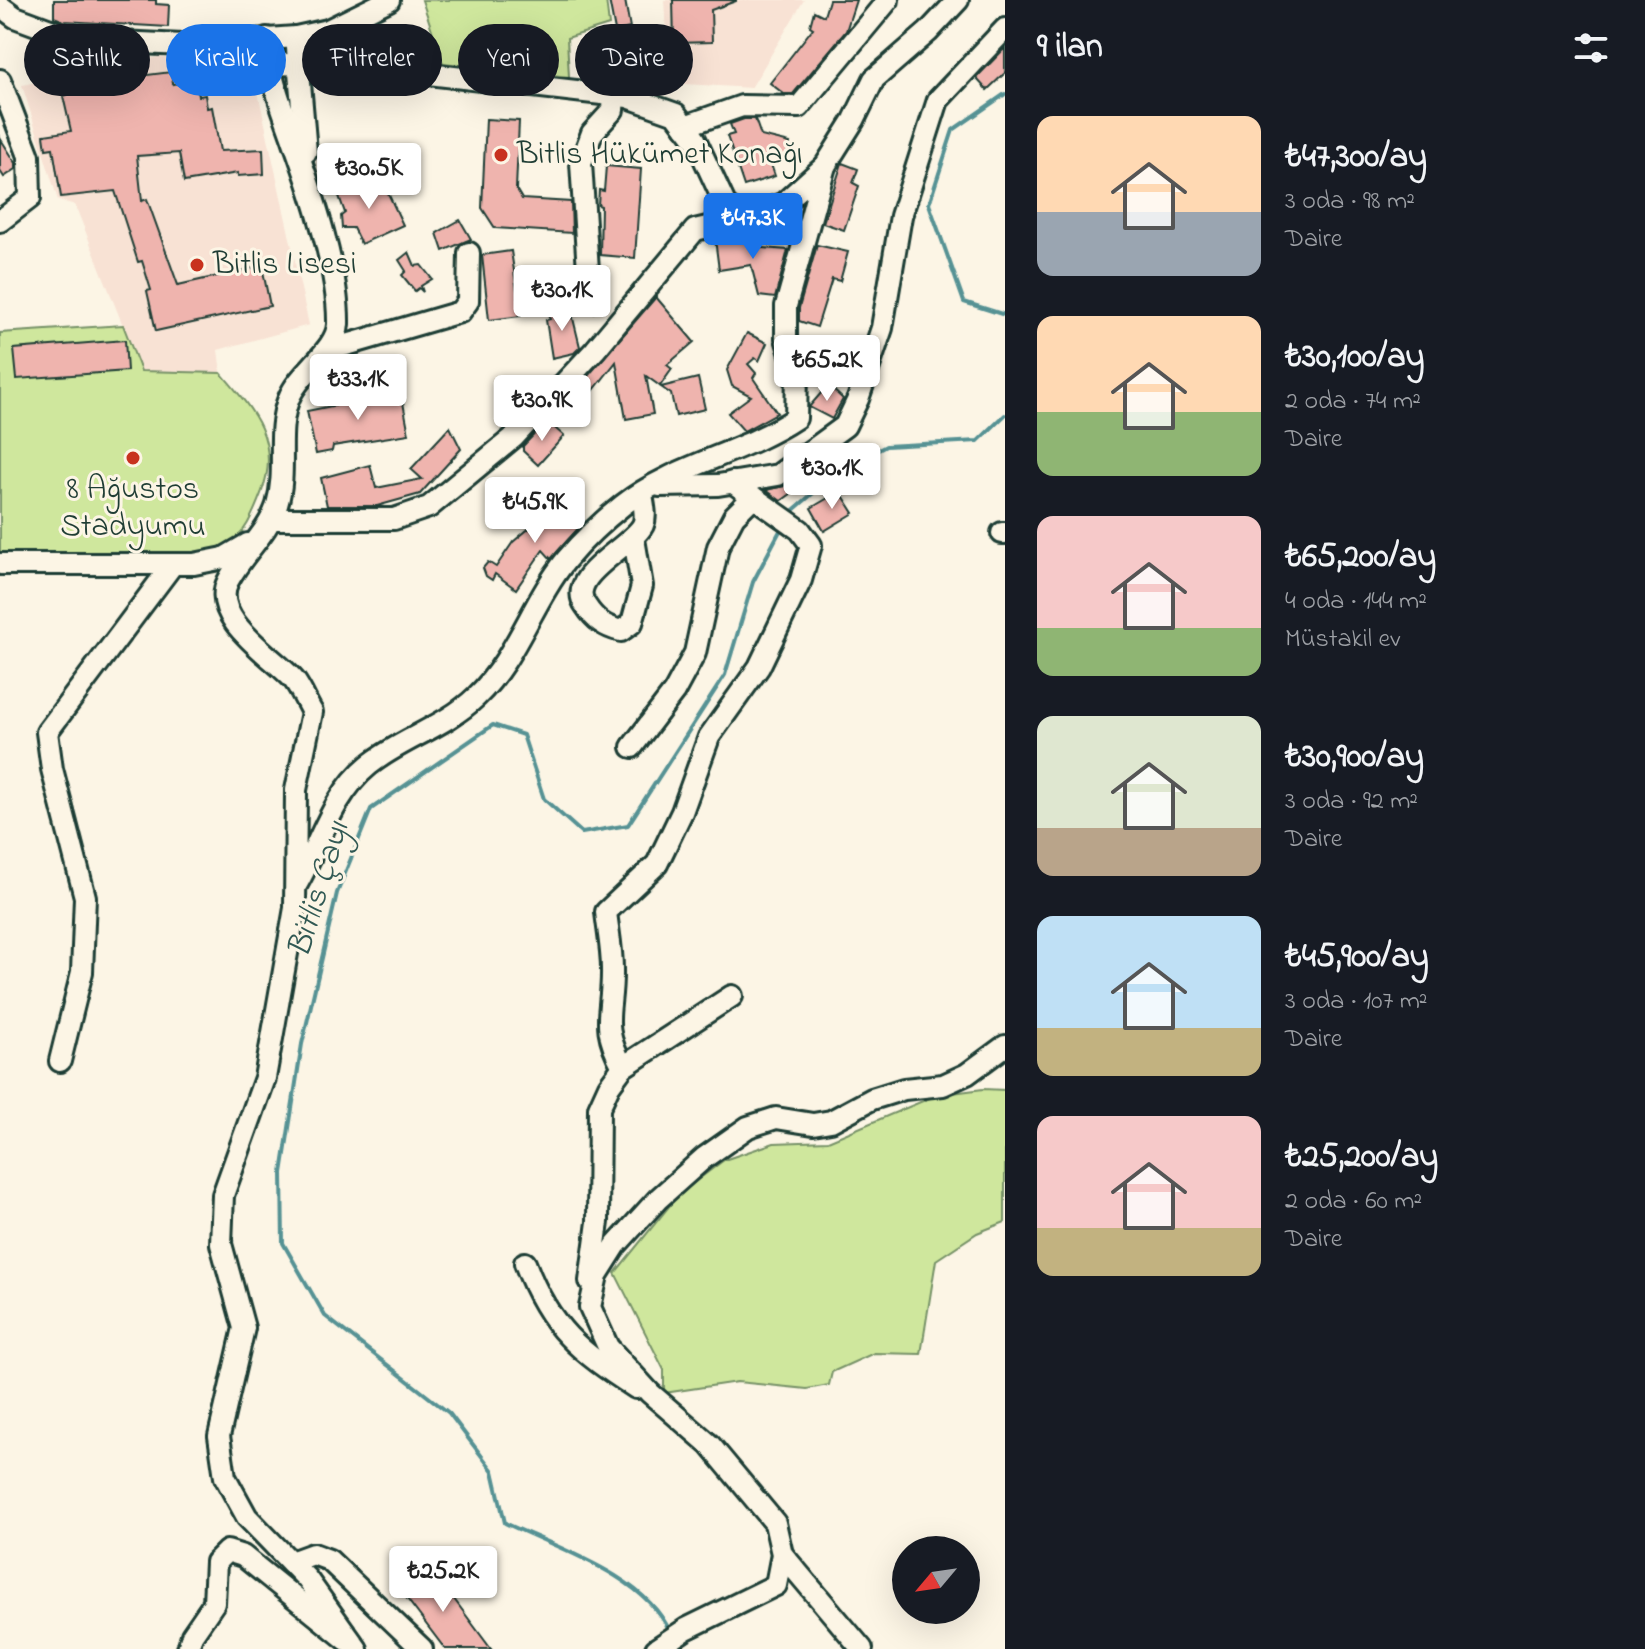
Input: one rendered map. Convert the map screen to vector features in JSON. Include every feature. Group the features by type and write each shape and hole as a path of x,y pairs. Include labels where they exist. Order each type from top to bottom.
{"street":[{"path":"286,37 328,30 389,0"},
{"path":"685,126 742,106 799,107 888,0"},
{"path":"272,519 394,519 429,507 514,437 595,350 695,230 749,217 784,203 825,166 854,120 874,79 928,32 958,0"},
{"path":"0,6 15,17 77,40 166,44"},
{"path":"649,490 778,475 845,426 858,399 882,328 901,216 938,100 1005,29"},
{"path":"296,37 302,39"},
{"path":"296,37 308,180"},
{"path":"286,65 300,65"},
{"path":"442,76 575,91"},
{"path":"0,80 29,156 30,198 0,221"},
{"path":"278,96 308,180 337,296 338,329 326,351 295,383 282,416 285,480 272,519 226,585 226,604 243,634 295,681 312,712 296,790 295,908 265,1078 223,1195 221,1244 244,1328 219,1436 225,1477 247,1517 291,1562 356,1646"},
{"path":"590,301 581,163 592,133 613,110 614,96"},
{"path":"621,96 676,114 727,208 749,217"},
{"path":"295,887 320,844 337,800 369,765 435,728 477,696 522,635 566,561 624,504 767,437 796,418 797,374 786,338 786,306 825,166"},
{"path":"326,351 460,312 468,301 469,253"},
{"path":"623,1067 612,1046 606,1024 612,964 606,912 657,864 682,812 709,737 759,667 801,580 811,545 800,530 732,482"},
{"path":"634,539 645,521 649,490"},
{"path":"632,747 674,692 695,653 718,547 734,516 753,497"},
{"path":"0,564 173,564 224,558 256,539"},
{"path":"60,1061 82,972 85,897 52,769 47,732 173,564"},
{"path":"656,1649 686,1629 776,1585 782,1554 775,1523 710,1445 670,1411 608,1347 590,1307 590,1263 598,1222 599,1108 609,1086 623,1067 732,996"},
{"path":"590,1307 597,1275 616,1245 658,1199 704,1158 748,1127 776,1118 813,1124 831,1121 872,1099 904,1089 943,1085 967,1074 1005,1046"},
{"path":"525,1263 539,1301 567,1336 592,1359 670,1411"},
{"path":"188,1649 192,1635 214,1603 216,1562 227,1551 243,1556 339,1637 356,1646"},
{"path":"291,1562 313,1554 329,1560 422,1649"},
{"path":"782,1554 862,1649"}],"shaded area":[{"path":"664,0 804,0 751,88 693,84 693,24 665,24"},
{"path":"166,58 166,96 259,96 309,325 218,350 221,373 141,371 75,205 58,200 25,96 150,96 150,59"}],"green space":[{"path":"422,0 606,0 609,24 575,24 575,36 567,38 569,77 559,76 559,24 458,24 458,65 443,63 442,24 430,24"},
{"name":"8 Ağustos Stadyumu","path":"123,325 141,371 221,373 253,413 266,441 268,456 262,491 248,522 233,542 208,551 151,556 0,554 0,333"},
{"path":"983,1089 1005,1090 1005,1222 977,1233 936,1260 921,1354 874,1353 832,1372 829,1385 807,1389 737,1382 664,1393 664,1370 615,1273 679,1194 724,1160 774,1143 828,1141 937,1095"}],"building":[{"path":"54,0 156,0 156,4 169,5 166,27 64,21 54,17"},
{"path":"609,0 625,0 629,24 614,24"},
{"path":"673,0 736,0 711,10 712,42 693,42 693,24 674,24"},
{"path":"829,0 856,0 846,31 793,94 784,94 770,83 813,28 810,26 814,11 824,16"},
{"path":"1005,48 1005,73 987,90 976,78"},
{"path":"166,73 166,96 205,96 207,108 212,107 220,151 263,149 264,174 238,176 238,173 184,182 179,153 137,156 142,201 147,199 178,285 262,266 270,306 156,331 147,291 151,290 142,261 138,262 115,191 61,197 53,148 46,149 44,135 71,131 63,96 150,96 150,75"},
{"name":"Bitlis Hükümet Konağı","path":"486,119 519,121 516,189 522,199 571,202 572,233 495,228 482,208"},
{"path":"755,119 761,136 790,143 787,158 767,153 775,176 744,186 727,136 734,134 730,124"},
{"path":"0,138 16,163 16,169 4,177 0,171"},
{"path":"842,163 858,169 853,183 859,186 844,230 823,223"},
{"path":"606,166 641,169 635,258 600,255 599,190 604,191"},
{"path":"380,176 403,225 361,244 353,228 342,228 341,216 345,213 339,196"},
{"path":"460,220 471,239 443,251 437,233"},
{"path":"748,231 750,247 788,250 775,298 759,296 751,265 719,270 715,239"},
{"path":"817,245 848,252 840,281 832,279 817,327 799,321 799,308"},
{"path":"511,251 521,316 489,320 482,255"},
{"path":"409,252 415,266 421,265 432,279 421,286 423,292 419,288 415,291 402,275 406,271 399,260"},
{"path":"656,297 694,342 667,365 672,369 660,386 646,376 653,414 626,419 616,362 590,395 587,392 583,397 575,391"},
{"path":"570,306 580,347 574,353 552,358 546,320 550,319 549,315 557,313 556,310"},
{"path":"747,333 767,343 759,361 755,358 748,364 756,373 753,378 777,413 744,431 728,413 751,396 732,386 727,370"},
{"path":"125,340 127,371 17,379 14,349"},
{"path":"698,378 705,409 676,416 671,394 661,387"},
{"path":"828,385 843,399 832,419 809,407"},
{"path":"401,392 409,434 333,446 332,451 316,454 307,411"},
{"path":"547,421 564,436 538,465 523,451 523,446"},
{"path":"450,427 461,449 420,494 377,506 327,506 321,478 370,465 376,488 422,479 411,469"},
{"path":"808,469 813,478 781,501 766,490 785,486"},
{"path":"840,491 854,513 824,531 811,508"},
{"path":"558,504 565,512 570,508 583,523 551,559 543,550 516,589 495,574 492,580 486,576 483,568 488,562 496,567 513,542"},
{"path":"431,1568 491,1649 445,1649 401,1591"}],"waterway":[{"name":"Bitlis Çayı","path":"1005,94 953,130 929,204 964,302 1005,315"},
{"name":"Bitlis Çayı","path":"790,513 839,471 886,446 978,441 1005,415"},
{"name":"Bitlis Çayı","path":"670,1632 658,1612 621,1579 505,1523 493,1471 449,1413 325,1316 283,1243 282,1173 302,1044 337,893 371,809 493,725 523,735 544,799 582,833 628,825 725,675 753,582 782,527"}],"place":[{"name":"Bitlis Hükümet Konağı","path":"501,155"},
{"name":"Bitlis Lisesi","path":"197,265"},
{"name":"8 Ağustos Stadyumu","path":"133,458"}]}
